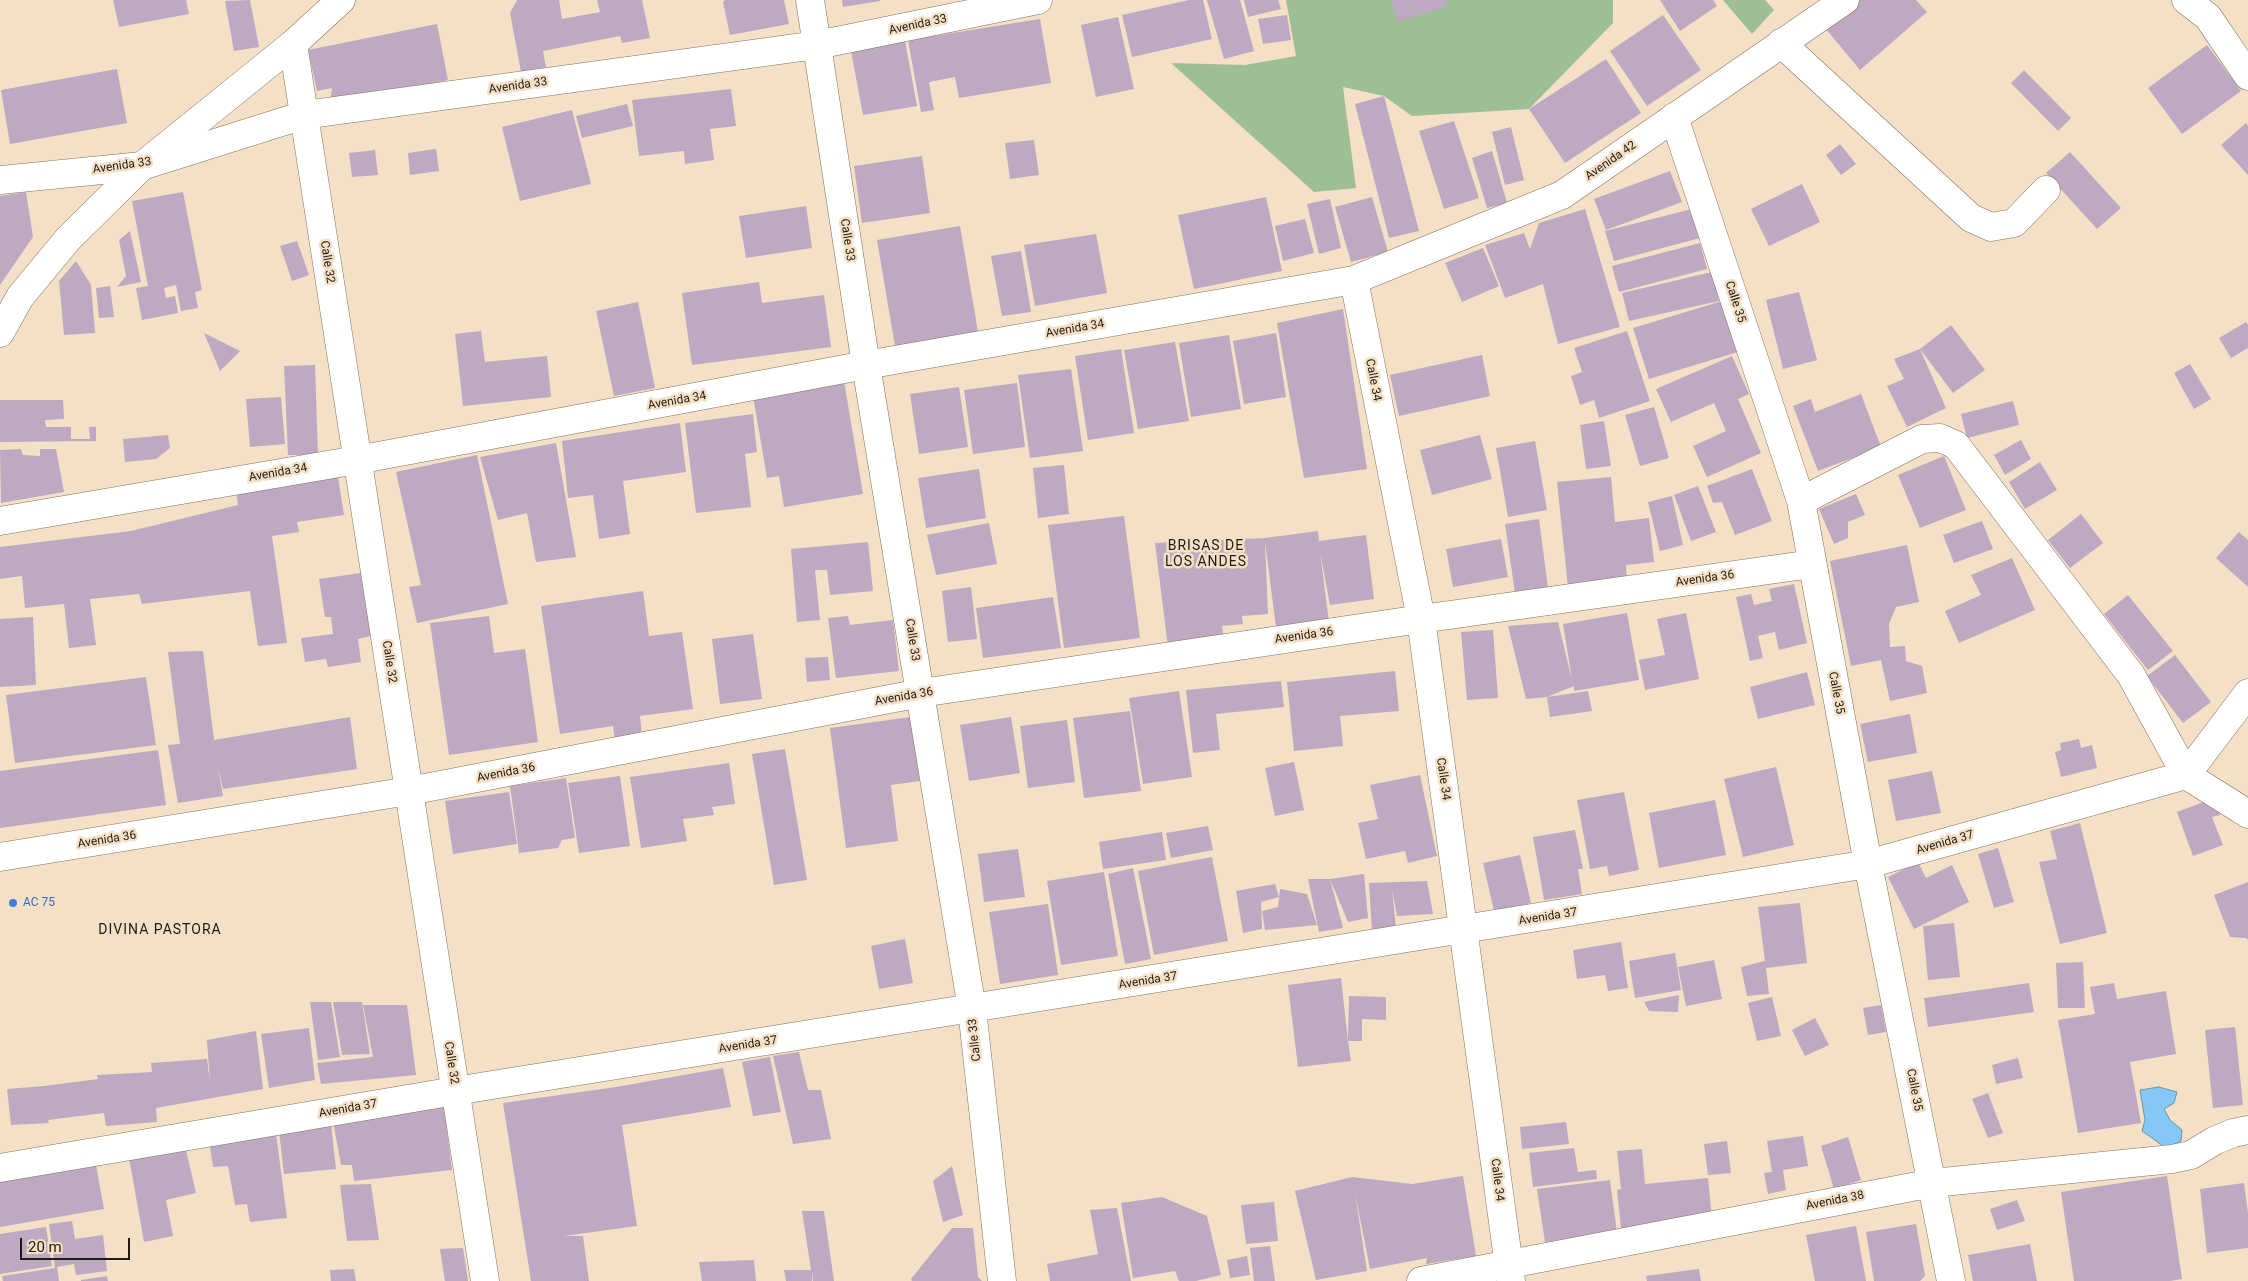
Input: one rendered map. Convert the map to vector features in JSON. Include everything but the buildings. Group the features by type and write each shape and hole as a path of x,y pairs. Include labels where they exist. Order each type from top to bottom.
{"street":[{"path":"0,333 20,297 68,239 142,166 293,44 341,0"},
{"name":"Calle 33","path":"810,0 866,366 972,1009 1002,1281"},
{"name":"Avenida 33","path":"0,180 142,166 304,115 817,45 1038,0"},
{"name":"Avenida 42","path":"1354,280 1562,195 1845,0"},
{"path":"2186,0 2208,18 2248,76"},
{"path":"1781,43 1971,218 1990,227 2014,223 2046,190"},
{"name":"Calle 32","path":"293,44 485,1281"},
{"name":"Calle 35","path":"1674,117 1801,502 1868,864 1933,1182 1951,1281"},
{"name":"Avenida 34","path":"0,521 357,460 866,366 1354,280"},
{"name":"Calle 34","path":"1354,280 1421,619 1509,1273"},
{"path":"1801,502 1922,439 1940,438 1956,445 2131,675 2186,775 2248,814"},
{"name":"Avenida 36","path":"0,857 409,791 921,693 1421,619 1812,564"},
{"path":"2186,775 2248,693"},
{"name":"Avenida 37","path":"0,1168 455,1091 1464,931 1868,864 2186,775"},
{"name":"Avenida 38","path":"1421,1281 1509,1273 1933,1182 2149,1163 2172,1159 2191,1154 2233,1132 2248,1130"}],"green space":[{"path":"1286,0 1613,0 1613,23 1529,109 1412,116 1384,96 1343,87 1356,188 1314,192 1171,63 1245,65 1296,56"},
{"path":"1723,0 1765,0 1774,10 1752,34"}],"water":[{"path":"2159,1087 2177,1092 2174,1103 2164,1109 2170,1120 2182,1130 2181,1141 2166,1148 2142,1131 2145,1120 2140,1090"}],"place":[{"name":"AC 75","path":"13,903"}],"district":[{"name":"BRISAS DE LOS ANDES","path":"1206,554"},
{"name":"DIVINA PASTORA","path":"160,930"}]}
